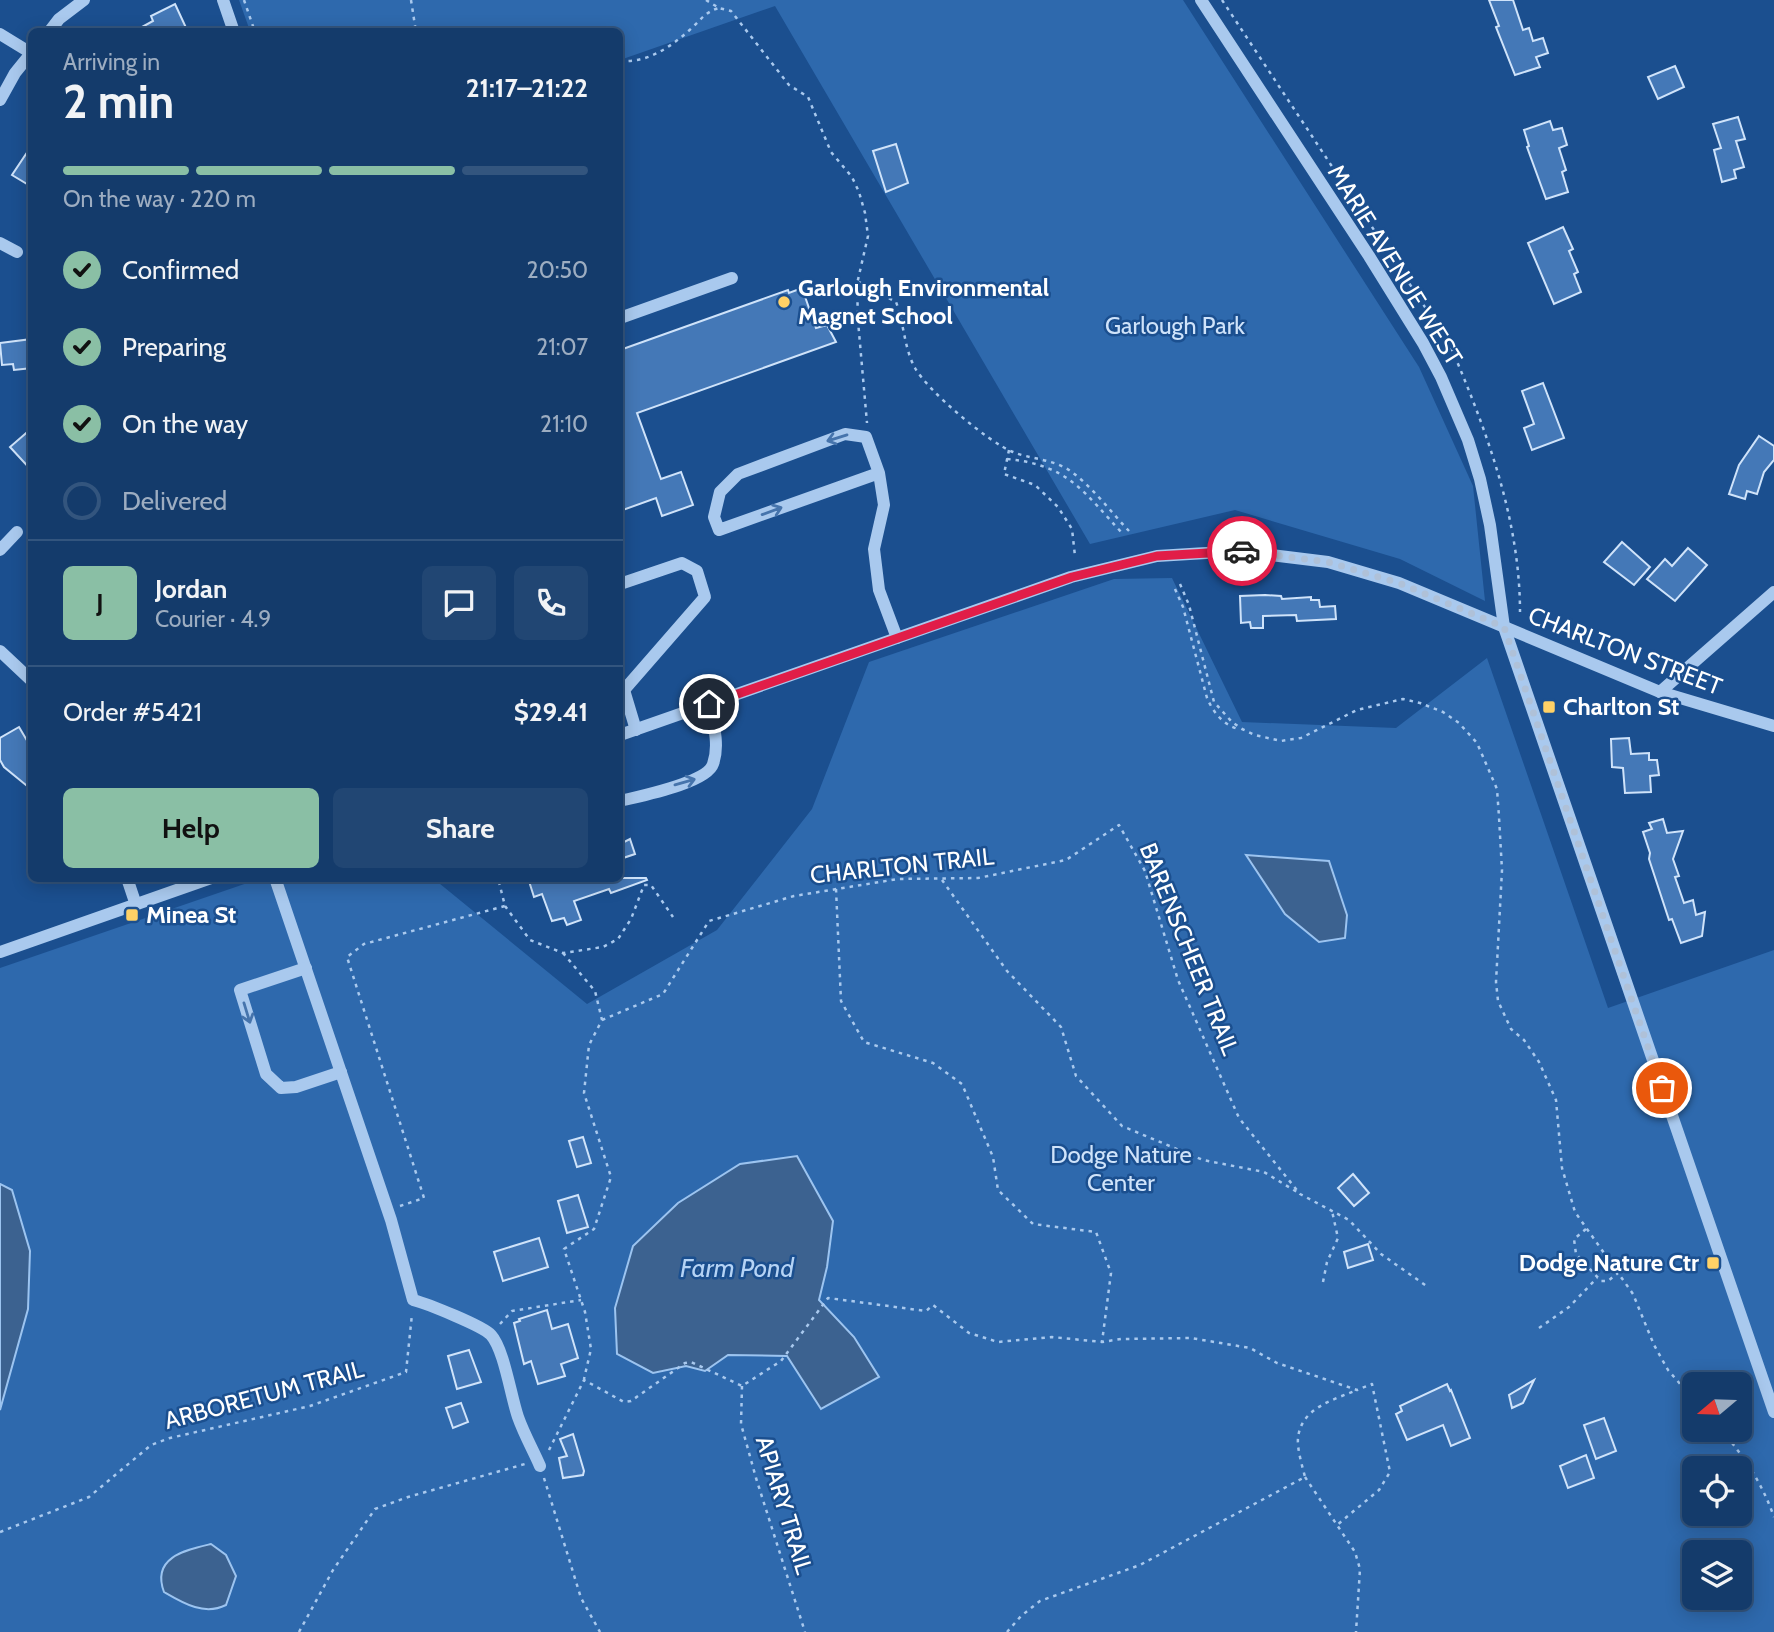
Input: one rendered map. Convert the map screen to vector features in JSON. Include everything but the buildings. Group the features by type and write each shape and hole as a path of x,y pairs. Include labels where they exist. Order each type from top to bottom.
{"street":[{"path":"52,28 59,19 84,0"},
{"path":"223,0 233,28"},
{"name":"MARIE AVENUE WEST","path":"1201,0 1423,343 1468,440 1490,525 1504,627 1774,1412"},
{"path":"0,34 28,51"},
{"path":"0,100 28,57"},
{"path":"0,243 17,252"},
{"path":"623,317 732,278"},
{"path":"879,473 719,530 715,517 720,492 737,474 845,434 866,437 879,473 884,505 874,549 879,590 897,638"},
{"path":"0,550 17,532"},
{"name":"CHARLTON STREET","path":"623,735 1072,577 1157,556 1239,551 1328,562 1399,583 1660,692 1774,726"},
{"path":"623,583 682,562 697,571 705,597 623,690"},
{"path":"1660,692 1774,592"},
{"path":"0,651 28,677"},
{"path":"623,694 636,730"},
{"path":"623,800 695,780 710,771 714,763 715,733 709,704"},
{"path":"128,882 136,905"},
{"path":"0,952 200,882"},
{"path":"276,882 387,1210 413,1300 457,1317 491,1335 503,1360 519,1420 539,1463"},
{"path":"306,968 240,990 266,1074 281,1088 296,1087 341,1072"}],"path":[{"path":"244,0 254,28"},
{"path":"411,0 415,28"},
{"path":"706,0 731,11 789,85 808,97 831,152 852,177 865,213 867,236 857,284 867,416 866,437"},
{"path":"623,61 632,62 656,54 674,43 705,15 719,8"},
{"path":"859,282 896,302 908,350 926,385 977,428 1009,450 1066,468 1084,483 1129,531"},
{"path":"1009,450 1004,474 1026,481 1042,491 1068,520 1075,556"},
{"path":"1007,459 1041,466 1072,480 1087,492 1124,535"},
{"path":"1180,584 1189,605 1214,702 1242,729 1281,741 1301,738 1357,710 1403,699 1443,712 1459,723 1477,743 1497,789 1502,870 1496,982 1498,1001 1511,1029 1524,1040 1539,1062 1556,1100 1562,1168 1575,1212 1633,1294 1649,1334 1668,1370 1682,1386"},
{"path":"1175,589 1211,708 1230,727 1242,729"},
{"name":"CHARLTON TRAIL","path":"601,1020 663,994 709,920 794,896 898,879 978,878 1066,860 1119,825"},
{"name":"BARENSCHEER TRAIL","path":"1119,825 1145,872 1178,979 1239,1118 1300,1194 1349,1220 1381,1254 1428,1287"},
{"path":"942,878 1007,971 1061,1027 1076,1076 1122,1126 1203,1160 1264,1172 1300,1194"},
{"path":"499,882 505,906 530,940 563,953 595,991 601,1020 589,1045 584,1093 611,1177 594,1229 564,1250 581,1300 591,1349 584,1380 539,1463 580,1598 600,1632"},
{"path":"563,953 603,947 618,939 631,919 644,886 651,885 673,917"},
{"path":"836,889 841,1001 864,1042 933,1063 962,1084 993,1157 998,1190 1033,1224 1096,1231 1111,1273 1102,1342"},
{"path":"387,1210 424,1198 347,957 364,944 505,906"},
{"path":"1323,1282 1327,1262 1338,1238 1332,1211"},
{"path":"1586,1229 1574,1239 1574,1250 1597,1278 1608,1281 1618,1273"},
{"path":"1539,1328 1569,1307 1597,1278"},
{"path":"584,1380 624,1402 631,1401 685,1363 691,1362 742,1386 781,1361 828,1298 926,1311 933,1306 969,1333 998,1342 1052,1337 1102,1342 1121,1339 1191,1338 1250,1348 1277,1363 1357,1390"},
{"name":"ARBORETUM TRAIL","path":"0,1532 89,1497 150,1445 310,1406 406,1372 413,1300"},
{"path":"512,1311 581,1300"},
{"path":"1337,1525 1379,1490 1390,1472 1372,1384 1317,1407 1304,1421 1297,1438 1305,1477 1337,1525 1355,1552 1360,1569 1356,1632"},
{"name":"APIARY TRAIL","path":"742,1386 741,1424 805,1632"},
{"path":"1732,1442 1755,1474 1774,1517"},
{"path":"299,1632 332,1570 375,1509 408,1497 539,1463"},
{"path":"1007,1632 1040,1601 1140,1566 1305,1477"}],"green space":[{"name":"Garlough Park","path":"239,0 1183,0 1419,367 1473,486 1485,601 1400,559 1235,510 1090,544 775,6 623,59 623,28 249,28"},
{"name":"Dodge Nature Center","path":"1172,578 1242,722 1396,728 1487,658 1608,1008 1774,950 1774,1632 0,1632 0,968 250,882 438,882 587,1004 717,930 812,809 869,662 1114,579"}],"water":[{"path":"1246,855 1329,861 1347,915 1345,938 1319,942 1285,914"},
{"name":"Farm Pond","path":"797,1156 833,1221 827,1267 819,1300 854,1337 879,1377 821,1409 787,1356 728,1355 705,1371 686,1366 653,1373 617,1354 615,1308 633,1246 678,1203 740,1164"},
{"path":"0,1184 12,1190 30,1251 28,1309 0,1410"},
{"path":"211,1544 226,1555 236,1576 226,1605 202,1609 164,1592 161,1580 167,1563 173,1557 191,1549"}],"way so far":[{"path":"1242,551 1328,562 1399,583 1504,627 1662,1088"}],"place":[{"name":"Garlough Environmental Magnet School","path":"784,302"},
{"name":"Charlton St","path":"1549,707"},
{"name":"Minea St","path":"132,915"},
{"name":"Dodge Nature Ctr","path":"1713,1263"}],"route":[{"path":"709,704 1072,577 1157,556 1242,551"}]}
